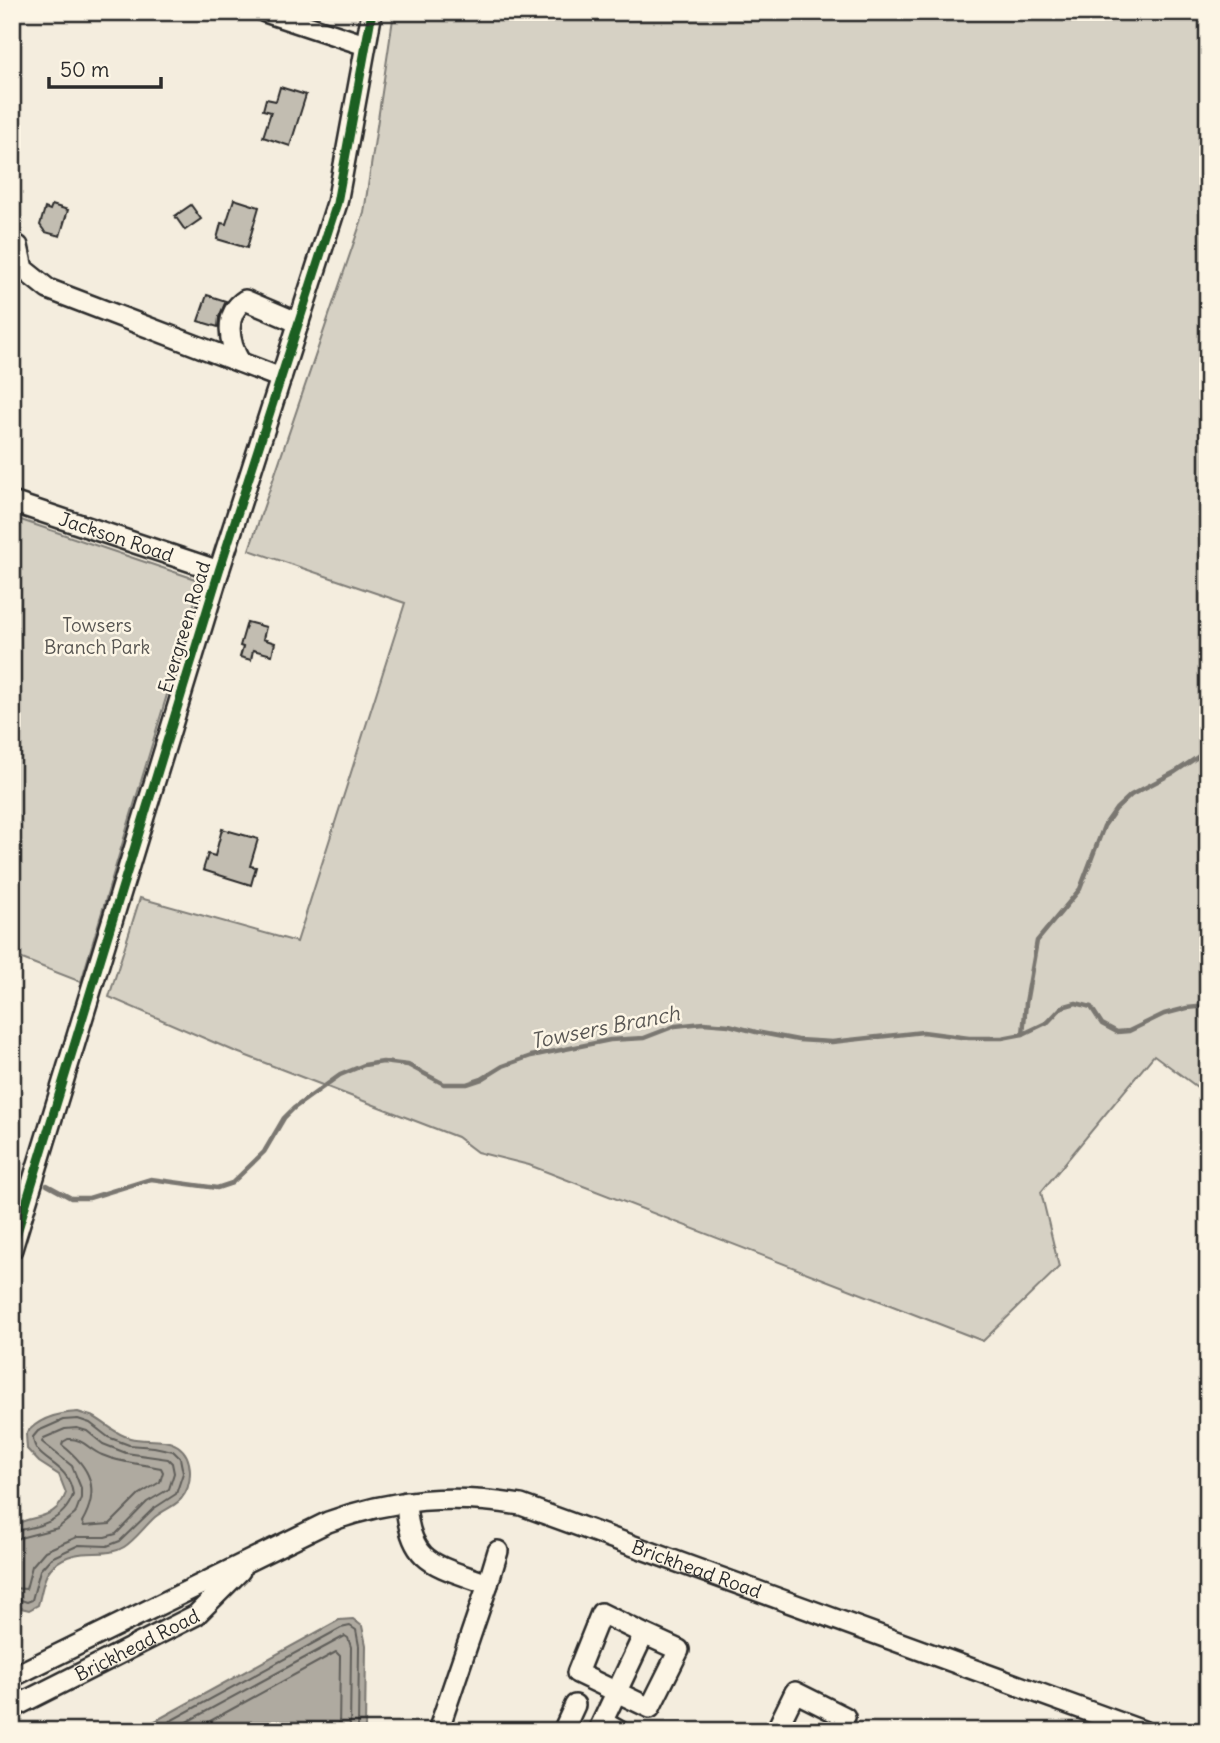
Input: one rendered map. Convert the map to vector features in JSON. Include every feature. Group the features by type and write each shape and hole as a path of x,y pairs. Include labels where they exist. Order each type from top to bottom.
{"street":[{"path":"265,12 365,45"},
{"name":"Evergreen Road","path":"12,1249 219,571 337,203 372,12"},
{"path":"18,246 23,269 48,289 281,378"},
{"path":"240,362 232,348 229,331 233,314 240,303 245,300 299,323"},
{"name":"Jackson Road","path":"12,502 219,571"},
{"name":"Brickhead Road","path":"12,1677 328,1522 356,1512 406,1502 475,1499 521,1505 1143,1731"},
{"path":"406,1502 407,1521 413,1543 423,1556 437,1565 488,1584"},
{"path":"438,1731 498,1551"},
{"name":"Brickhead Road","path":"12,1708 196,1615 248,1563"},
{"path":"601,1613 678,1650 650,1708 617,1693 577,1673 601,1613"},
{"path":"607,1728 617,1693 645,1634"},
{"path":"776,1731 795,1692 845,1717 838,1731"},
{"path":"563,1731 575,1705"}],"green space":[{"path":"394,12 1208,12 1208,1095 1154,1055 1041,1192 1059,1267 983,1341 529,1165 477,1152 457,1137 234,1051 109,997 140,898 297,942 405,603 249,550 364,213"},
{"name":"Towsers Branch Park","path":"12,517 201,581 81,982 12,955"}],"water":[{"path":"78,1412 94,1417 125,1436 178,1446 189,1464 188,1486 178,1502 155,1517 124,1547 116,1551 81,1554 62,1559 47,1574 38,1605 29,1610 17,1607 12,1600 12,1526 50,1513 56,1509 66,1493 59,1475 39,1462 27,1449 26,1434 49,1417"},
{"path":"353,1619 362,1626 366,1645 365,1731 137,1731 339,1620"}],"building":[{"path":"280,87 306,95 290,146 263,137 271,112 263,110 266,99 276,101"},
{"path":"234,199 259,207 247,248 217,239 221,223 226,224"},
{"path":"52,205 68,210 60,236 45,232 40,225 45,208 50,210"},
{"path":"191,205 201,219 185,230 175,216"},
{"path":"207,295 226,301 218,327 198,321"},
{"path":"247,622 266,627 263,639 275,643 272,655 253,650 251,660 240,657 243,647 240,646"},
{"path":"222,829 258,839 250,866 256,867 251,885 203,870 208,854 215,856"}],"waterway":[{"path":"1023,1034 1037,941 1080,889 1104,826 1116,809 1131,795 1175,772 1208,750"},
{"name":"Towsers Branch","path":"47,1185 71,1198 89,1198 151,1179 217,1188 232,1183 264,1152 284,1118 294,1108 340,1075 364,1065 383,1062 408,1065 444,1084 467,1084 531,1056 610,1040 644,1038 675,1026 703,1023 729,1025 798,1040 832,1042 923,1032 969,1038 1002,1038 1023,1034 1048,1022 1062,1007 1076,1003 1091,1007 1102,1024 1117,1032 1129,1031 1164,1014 1208,1006"},
{"name":"Towsers Branch","path":"12,1175 16,1177"}],"cycle path":[{"path":"12,1249 219,571 337,203 372,12"}]}
